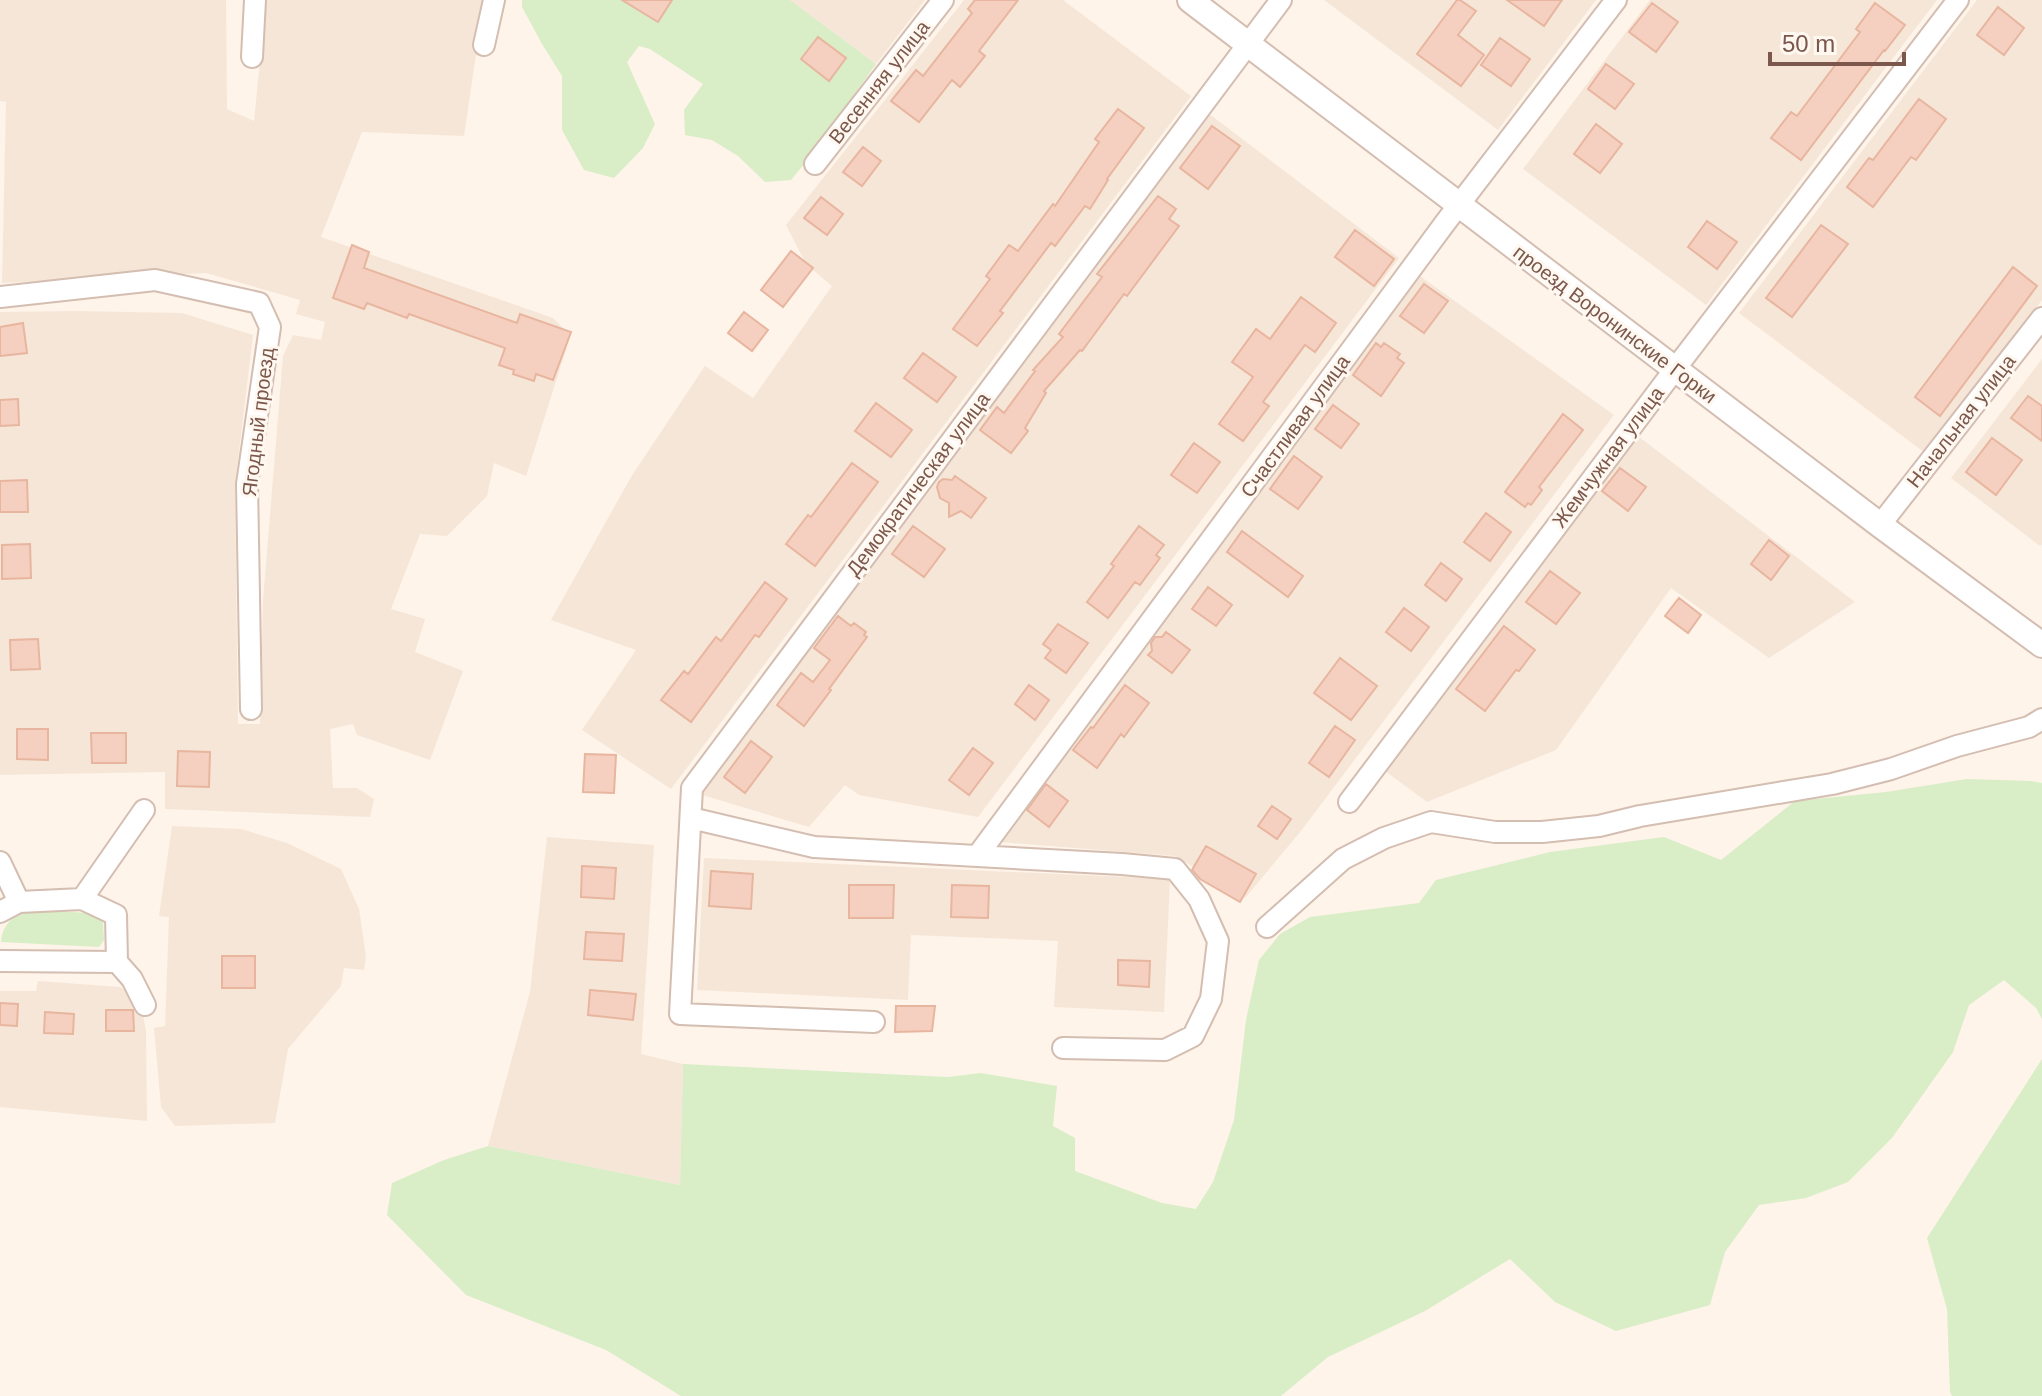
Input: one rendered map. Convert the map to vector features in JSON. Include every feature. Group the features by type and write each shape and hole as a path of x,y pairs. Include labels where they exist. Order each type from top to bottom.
{"street":[{"path":"252,57 255,0"},
{"path":"484,45 494,0"},
{"name":"Весенняя улица","path":"815,164 943,0"},
{"name":"проезд Воронинские Горки","path":"1190,0 2042,645"},
{"name":"Демократическая улица","path":"874,1022 680,1014 692,788 1281,0"},
{"name":"Счастливая улица","path":"978,855 1459,205 1616,0"},
{"name":"Жемчужная улица","path":"1349,802 1958,0"},
{"name":"Ягодный проезд","path":"0,297 155,280 259,303 270,327 247,484 251,709"},
{"name":"Начальная улица","path":"1880,525 2042,318"},
{"path":"1267,927 1343,859 1384,838 1431,822 1495,832 1542,832 1599,826 1640,816 1832,784 2029,727 2042,719"},
{"path":"82,899 144,810"},
{"path":"691,818 814,847 1175,869 1199,899 1218,941 1211,999 1193,1036 1165,1050 1063,1048"},
{"path":"0,862 19,902"},
{"path":"0,912 19,902 82,899 116,915 117,962 132,979 145,1005"},
{"path":"0,961 117,962"}],"shaded area":[{"path":"0,0 226,0 227,109 254,121 266,0 484,0 464,136 362,132 321,237 553,318 564,329 569,340 526,476 494,463 487,496 447,536 420,534 391,609 425,619 415,652 463,671 430,760 357,735 353,724 330,729 333,788 357,788 374,799 370,817 165,809 165,772 0,775 0,312 182,313 253,335 235,485 238,724 260,724 263,600 283,356 293,335 321,340 325,322 296,314 300,300 206,273 2,283 6,102 0,101"},
{"path":"790,0 925,0 876,64"},
{"path":"964,0 1063,0 1191,96 671,789 582,730 636,650 551,620 631,477 705,366 753,398 832,286 806,264 786,225"},
{"path":"1324,0 1596,0 1498,130"},
{"path":"1650,0 1937,0 1706,305 1523,169"},
{"path":"1977,0 2042,0 2042,300 1925,453 1739,313"},
{"path":"1208,113 1399,258 978,817 859,795 845,785 809,827 699,794"},
{"path":"1420,276 1614,415 1301,831 1245,898 1175,856 999,842"},
{"path":"2042,359 2042,544 2040,546 1951,478"},
{"path":"1634,433 1855,602 1769,658 1671,588 1556,750 1427,802 1381,768"},
{"path":"172,826 241,829 287,843 341,869 359,909 366,956 364,970 344,968 341,986 288,1049 275,1123 175,1126 161,1107 154,1028 165,1026 169,917 159,916"},
{"path":"547,837 654,845 641,1054 683,1064 680,1185 488,1146 530,992"},
{"path":"704,858 1170,879 1164,1012 1054,1007 1058,941 911,935 908,1000 697,990"},
{"path":"38,981 120,987 134,997 142,1011 146,1030 147,1121 0,1107 0,991 36,991"}],"green space":[{"path":"522,0 790,0 876,64 791,180 765,182 738,156 712,140 685,135 684,110 703,84 650,49 639,46 627,62 655,124 643,148 614,178 584,170 562,130 562,76 522,7"},
{"path":"1967,779 2042,783 2042,1019 2036,1008 2004,980 1969,1005 1953,1052 1892,1138 1848,1182 1806,1198 1759,1205 1725,1252 1710,1305 1616,1331 1555,1302 1510,1259 1425,1311 1328,1357 1281,1396 681,1396 606,1350 466,1295 387,1215 392,1183 444,1160 488,1146 680,1185 683,1064 948,1077 981,1073 1057,1086 1053,1126 1075,1138 1075,1171 1162,1203 1196,1209 1213,1182 1234,1120 1246,1020 1259,960 1280,934 1310,917 1419,903 1436,880 1550,852 1664,837 1721,860 1795,801 1886,792"},
{"path":"26,910 91,913 103,922 104,940 99,947 1,942 9,922"},
{"path":"2042,1059 2042,1396 1952,1396 1947,1309 1927,1238"}],"building":[{"path":"622,0 672,0 658,22"},
{"path":"975,0 1018,0 979,51 985,56 960,87 952,80 919,122 891,101 916,70 923,76 972,13 968,9"},
{"path":"1457,0 1476,11 1458,35 1484,55 1461,86 1417,54"},
{"path":"1507,0 1562,0 1544,26"},
{"path":"1652,3 1678,22 1656,52 1629,32"},
{"path":"1875,3 1905,25 1801,160 1771,138 1791,112 1797,116 1860,32 1856,29"},
{"path":"1998,7 2024,28 2004,55 1977,35"},
{"path":"818,37 846,58 829,81 801,59"},
{"path":"1500,38 1530,59 1511,86 1481,65"},
{"path":"1606,64 1634,84 1615,109 1588,89"},
{"path":"1919,99 1946,119 1916,160 1911,157 1873,207 1847,187 1869,158 1873,160"},
{"path":"1118,109 1144,128 1107,179 1090,209 1085,206 1055,246 1051,243 977,346 953,329 990,279 986,276 1009,245 1018,251 1053,204 1055,206 1099,142 1095,139"},
{"path":"1596,124 1622,144 1600,173 1574,154"},
{"path":"1212,126 1240,146 1208,189 1180,168"},
{"path":"863,147 881,161 862,186 843,172"},
{"path":"1158,196 1176,209 1169,219 1179,226 1082,351 1044,391 1046,393 1025,428 1028,431 1011,453 980,430 997,407 1004,413 1033,370 1063,337 1059,334 1102,277 1097,274"},
{"path":"821,197 843,214 827,235 804,218"},
{"path":"1707,221 1737,242 1717,269 1688,247"},
{"path":"1821,225 1848,244 1792,317 1766,298"},
{"path":"1355,230 1394,259 1374,286 1335,257"},
{"path":"352,245 369,252 364,268 517,323 520,314 571,332 553,380 536,374 534,381 499,365 505,348 409,314 407,318 367,303 364,309 333,298"},
{"path":"791,251 813,268 783,307 761,290"},
{"path":"2013,267 2037,286 1940,416 1915,397"},
{"path":"1424,284 1448,301 1424,333 1400,316"},
{"path":"1301,297 1336,323 1315,352 1305,345 1263,402 1269,406 1243,441 1219,424 1253,377 1232,362 1256,329 1270,339"},
{"path":"744,312 768,330 752,351 728,333"},
{"path":"23,323 27,353 0,356 0,327"},
{"path":"1376,343 1381,347 1384,343 1400,354 1397,358 1404,363 1381,396 1353,375"},
{"path":"923,353 956,377 937,402 904,378"},
{"path":"2028,396 2042,406 2042,441 2011,418"},
{"path":"18,399 19,425 0,426 0,400"},
{"path":"876,403 912,430 891,457 855,431"},
{"path":"1333,405 1359,424 1341,448 1315,429"},
{"path":"1563,414 1583,430 1539,487 1542,490 1531,505 1528,503 1525,507 1505,492"},
{"path":"1992,438 2022,460 1996,495 1966,472"},
{"path":"1194,443 1220,462 1197,493 1171,475"},
{"path":"1294,456 1322,477 1298,509 1270,489"},
{"path":"852,463 878,482 815,566 786,544"},
{"path":"1620,468 1646,487 1628,511 1602,491"},
{"path":"955,476 986,498 971,518 961,511 949,517 949,503 940,498 939,482 952,480"},
{"path":"27,480 28,512 0,512 0,481"},
{"path":"1486,513 1511,532 1490,561 1464,542"},
{"path":"913,526 945,549 924,577 892,554"},
{"path":"1139,526 1164,545 1156,555 1160,558 1140,585 1135,582 1108,618 1087,602"},
{"path":"1242,531 1303,576 1288,597 1227,552"},
{"path":"1769,540 1789,556 1771,580 1751,564"},
{"path":"30,544 31,578 2,579 2,545"},
{"path":"1441,563 1462,579 1446,601 1425,585"},
{"path":"1550,571 1580,593 1556,624 1526,602"},
{"path":"765,582 787,599 759,637 755,635 691,722 661,700 684,671 688,674 716,637 721,641"},
{"path":"1208,587 1232,605 1216,626 1192,609"},
{"path":"1679,598 1701,615 1688,633 1665,616"},
{"path":"1404,608 1429,627 1411,651 1386,632"},
{"path":"838,616 851,626 854,623 866,632 864,635 867,637 804,726 777,705 801,673 813,682 830,660 814,648"},
{"path":"1058,624 1088,643 1066,673 1045,658 1051,650 1043,644"},
{"path":"1504,626 1535,650 1485,711 1456,689"},
{"path":"1166,632 1190,650 1172,673 1148,655 1155,637 1162,637"},
{"path":"38,639 40,669 11,670 10,640"},
{"path":"1340,658 1377,686 1351,720 1314,693"},
{"path":"1029,685 1049,700 1035,720 1015,704"},
{"path":"1125,685 1149,703 1124,737 1121,734 1097,768 1073,750"},
{"path":"1335,726 1355,740 1329,777 1309,763"},
{"path":"17,729 48,729 48,760 17,759"},
{"path":"91,733 126,733 126,763 92,763"},
{"path":"751,741 772,757 745,793 724,777"},
{"path":"973,748 993,763 969,795 949,780"},
{"path":"178,751 210,752 209,787 177,786"},
{"path":"585,754 616,755 614,793 583,792"},
{"path":"1046,784 1068,801 1049,827 1027,810"},
{"path":"1272,806 1291,819 1277,839 1258,826"},
{"path":"1206,846 1256,874 1240,902 1200,879 1192,870"},
{"path":"582,866 616,868 614,899 581,897"},
{"path":"711,871 753,874 751,909 709,906"},
{"path":"849,885 894,885 893,918 849,918"},
{"path":"952,885 989,886 988,918 951,917"},
{"path":"586,932 624,934 622,961 584,959"},
{"path":"222,956 255,956 255,988 222,988"},
{"path":"1118,960 1150,961 1149,987 1118,985"},
{"path":"590,990 636,994 633,1020 588,1015"},
{"path":"0,1003 18,1004 17,1026 0,1025"},
{"path":"896,1006 935,1006 932,1031 895,1032"},
{"path":"106,1010 133,1010 134,1031 106,1031"},
{"path":"45,1012 74,1014 73,1034 44,1033"}]}
